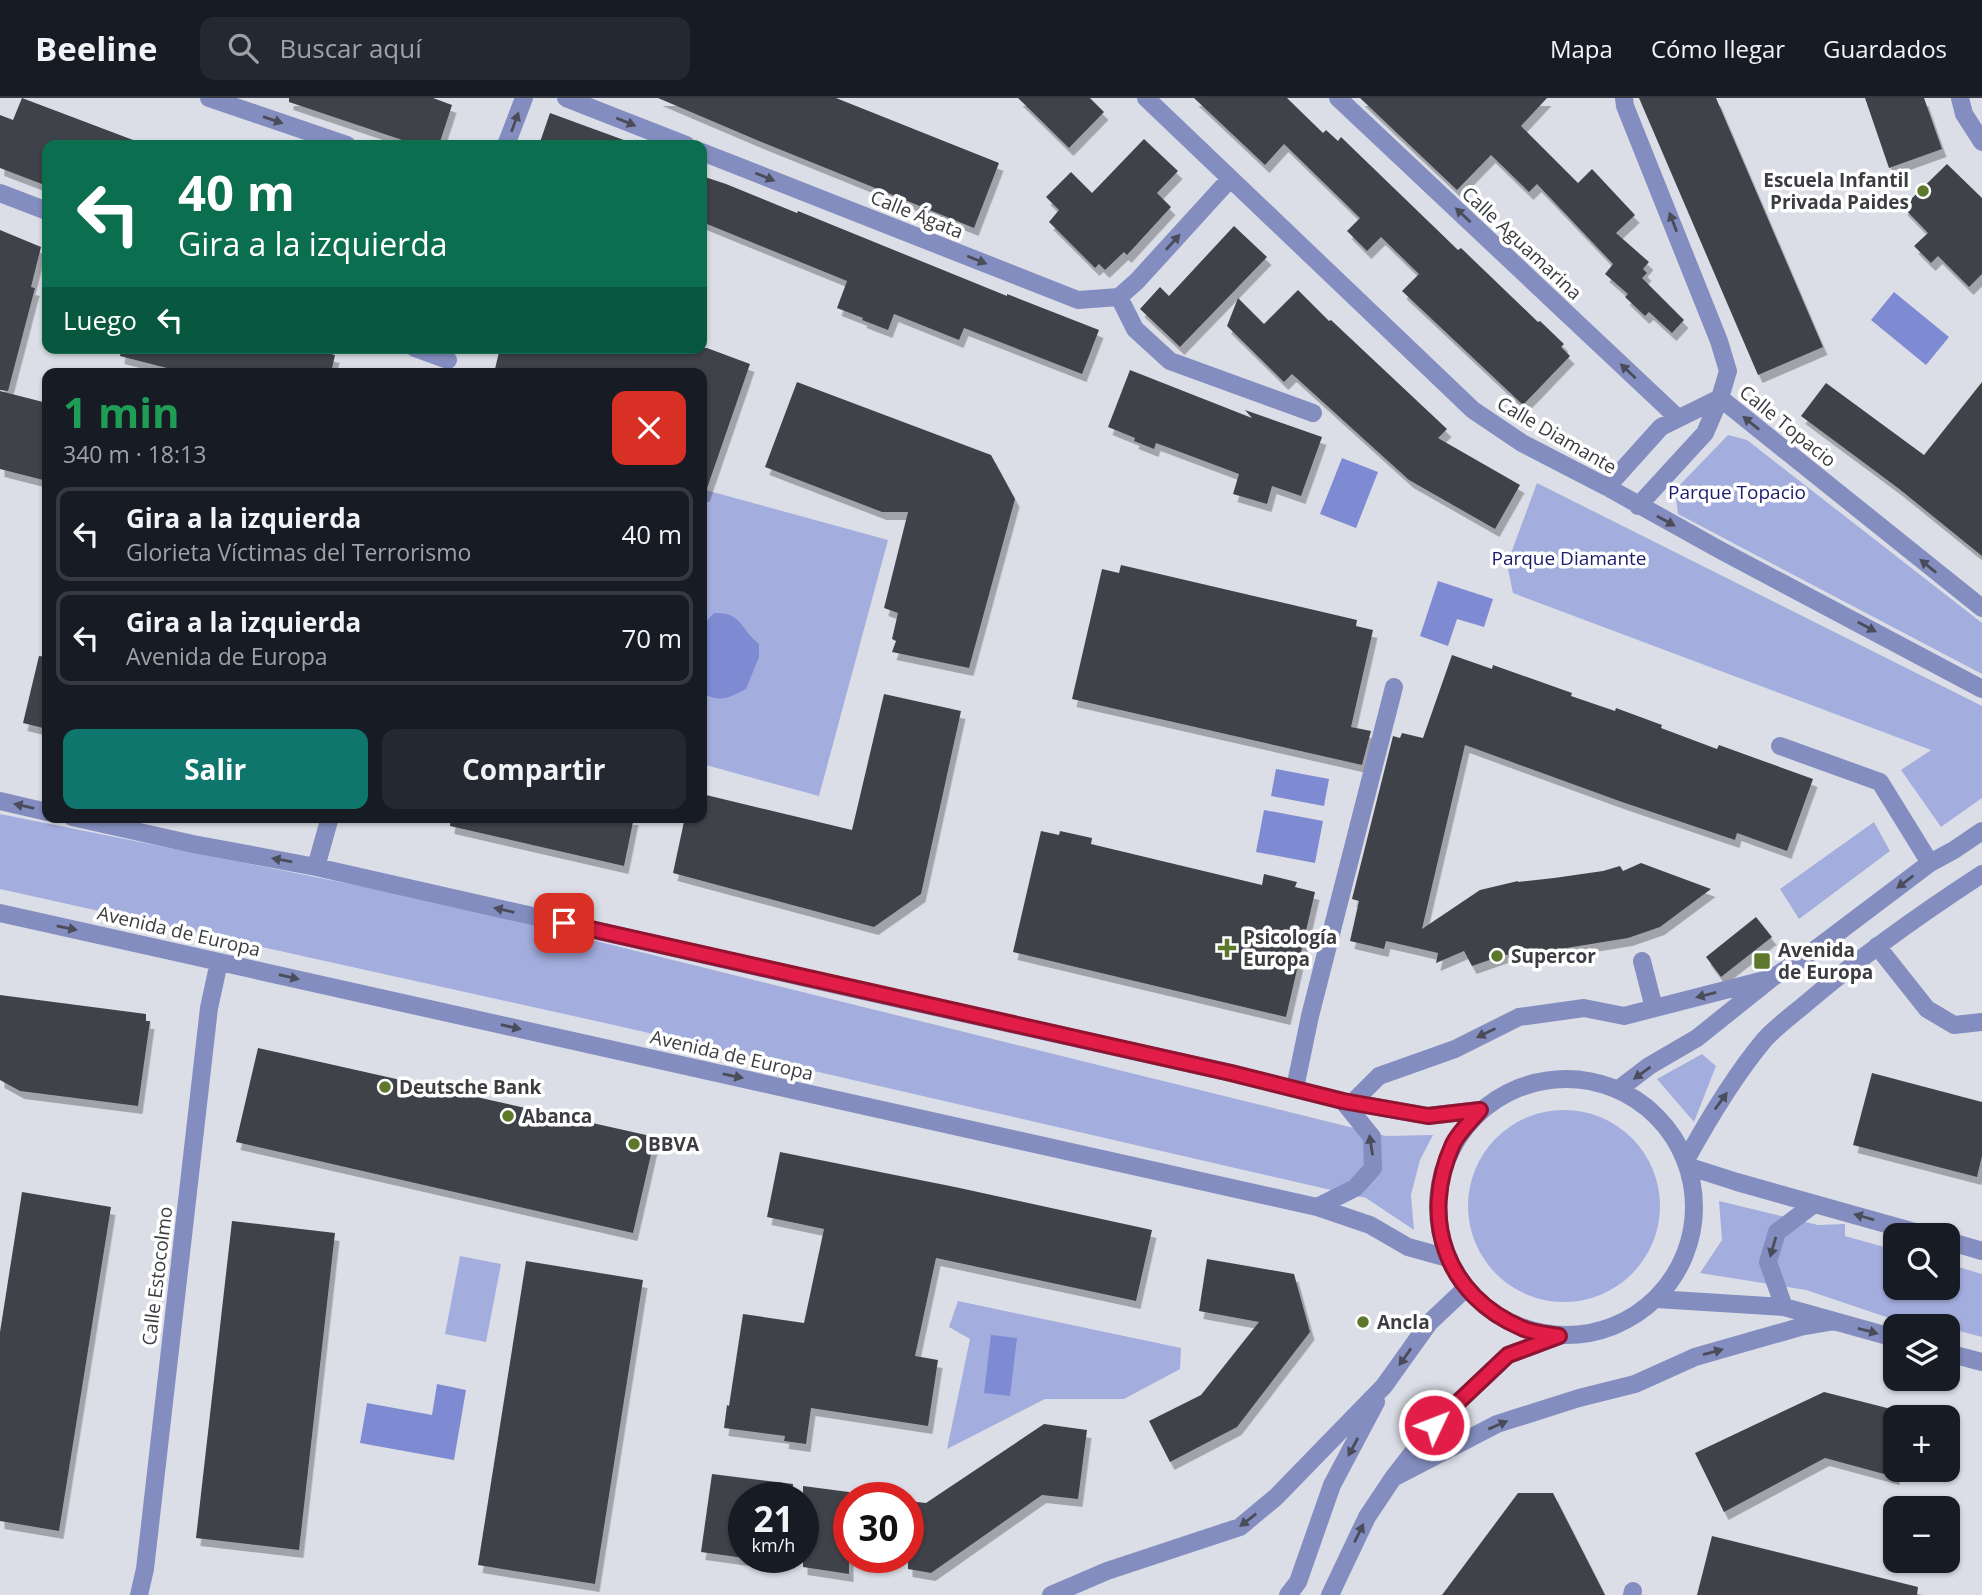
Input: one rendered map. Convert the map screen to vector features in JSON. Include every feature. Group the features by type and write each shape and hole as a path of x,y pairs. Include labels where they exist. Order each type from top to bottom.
{"street":[{"path":"209,98 332,140"},
{"path":"508,140 524,98"},
{"path":"566,98 673,140"},
{"name":"Calle Diamante","path":"1146,98 1474,410 1522,443 1982,689"},
{"name":"Calle Aguamarina","path":"1338,98 1678,418"},
{"name":"Calle Topacio","path":"1624,98 1719,341 1728,371 1720,398 1982,608"},
{"path":"1959,98 1964,114 1982,142"},
{"name":"Calle Ágata","path":"707,154 1078,300 1119,298"},
{"path":"1230,179 1119,298 1135,330 1170,361 1313,413"},
{"path":"0,193 42,209"},
{"path":"1607,487 1661,428 1720,398"},
{"path":"1638,506 1705,433 1720,398"},
{"path":"1294,1088 1394,687"},
{"path":"1780,746 1880,782 1930,863"},
{"path":"0,801 42,811"},
{"path":"99,823 316,867 1348,1101 1428,1116 1480,1110"},
{"path":"316,867 328,823"},
{"path":"1619,1089 1650,1066 1697,1038 1772,978 1808,956 1930,863 1982,831"},
{"path":"1687,1163 1714,1110 1766,1038 1877,946 1982,874"},
{"name":"Avenida de Europa","path":"0,913 1317,1207 1370,1225 1408,1247 1448,1258"},
{"path":"1877,946 1927,1009 1954,1025 1982,1022"},
{"name":"Calle Estocolmo","path":"139,1595 145,1569 209,1008 219,961"},
{"path":"1642,961 1654,1009"},
{"path":"1348,1101 1379,1076 1455,1049 1520,1017 1584,1008 1624,1016 1772,978"},
{"path":"1330,1595 1367,1517 1393,1478 1434,1425 1508,1355 1559,1336 1595,1333 1628,1320 1657,1299 1683,1262 1695,1219 1687,1163 1660,1118 1619,1089 1571,1078 1522,1085 1480,1110 1454,1142 1440,1179 1438,1219 1448,1258 1466,1288 1493,1312 1514,1324 1524,1329 1559,1336"},
{"path":"1317,1207 1355,1188 1373,1168 1372,1137 1348,1101"},
{"path":"1687,1163 1884,1223"},
{"path":"1784,1307 1768,1262 1777,1232 1814,1203"},
{"path":"1960,1245 1982,1251"},
{"path":"1288,1595 1298,1582 1332,1485 1384,1386 1429,1323 1466,1288"},
{"path":"1657,1299 1784,1307 1883,1335"},
{"path":"1393,1478 1497,1424 1635,1384 1695,1357 1800,1327 1835,1321"},
{"path":"1960,1356 1982,1362"},
{"path":"1051,1595 1107,1571 1240,1527 1276,1497 1384,1386"}],"green space":[{"name":"Parque Topacio","path":"1728,435 1747,440 1982,623 1982,674 1678,514 1675,490"},
{"name":"Parque Diamante","path":"1537,483 1982,706 1982,798 1941,827 1901,770 1931,750 1513,593 1507,564"},
{"path":"707,490 888,540 819,796 707,765"},
{"path":"0,814 430,900 1386,1136 1433,1135 1420,1160 1411,1195 1414,1230 1366,1198 614,1025 0,889"},
{"path":"1874,822 1890,851 1799,919 1780,889"},
{"path":"1702,1054 1716,1066 1694,1122 1657,1079"},
{"path":"1564,1110 1601,1118 1632,1138 1652,1169 1660,1206 1652,1243 1632,1274 1601,1294 1564,1302 1527,1294 1496,1274 1476,1243 1468,1206 1476,1169 1496,1138 1527,1118"},
{"path":"1719,1201 1818,1225 1845,1224 1845,1236 1883,1247 1883,1300 1960,1300 1960,1268 1982,1274 1982,1337 1960,1331 1960,1314 1883,1316 1806,1290 1700,1273 1722,1240"},
{"path":"460,1256 501,1264 486,1342 445,1334"},
{"path":"958,1301 1181,1348 1180,1369 1124,1399 1045,1399 947,1449 970,1339 949,1327"}],"shaded area":[{"path":"1894,292 1949,337 1926,365 1871,320"},
{"path":"1342,458 1378,472 1356,528 1320,514"},
{"path":"1438,581 1493,599 1484,627 1457,619 1448,646 1420,636"},
{"path":"714,613 730,615 740,622 759,644 759,657 746,689 724,698 707,695 707,621"},
{"path":"1276,769 1329,779 1324,806 1271,796"},
{"path":"1264,810 1323,821 1315,863 1256,852"},
{"path":"991,1335 1017,1338 1010,1396 984,1393"},
{"path":"437,1384 466,1390 454,1460 360,1443 367,1403 432,1415"}],"building":[{"path":"22,98 133,140 42,140 42,184 0,168 0,115 13,120"},
{"path":"289,98 433,98 452,105 441,140 402,140 289,102"},
{"path":"658,98 836,98 999,163 974,228"},
{"path":"1018,98 1090,98 1104,112 1069,148"},
{"path":"1194,98 1287,98 1323,133 1326,130 1338,141 1341,137 1458,250 1461,248 1540,321 1564,344 1561,347 1570,356 1523,405 1402,291 1419,274 1381,237 1367,251 1347,231 1360,218 1284,144 1265,165"},
{"path":"1360,98 1547,98 1521,126 1578,183 1592,169 1635,215 1616,233 1649,262 1643,269 1647,273 1642,278 1684,320 1672,333 1649,312 1645,316 1625,297 1628,294 1605,274 1613,264 1537,184 1529,192 1491,155 1457,190"},
{"path":"1639,98 1716,98 1823,347 1758,375"},
{"path":"1865,98 1924,98 1942,149 1889,168"},
{"path":"550,113 624,140 541,140"},
{"path":"1144,139 1178,171 1157,193 1171,207 1127,255 1124,252 1105,270 1099,264 1095,268 1049,222 1059,210 1046,197 1071,172 1092,193"},
{"path":"1947,164 1982,198 1982,274 1969,287 1938,256 1931,263 1914,246 1928,233 1903,207"},
{"path":"707,178 1099,330 1082,374 964,328 959,340 894,314 888,330 862,320 863,318 837,308 847,281 707,224"},
{"path":"1234,226 1267,257 1180,347 1140,309 1160,287 1169,296"},
{"path":"0,230 41,247 31,287 35,288 8,391 0,390"},
{"path":"1298,290 1447,429 1438,438 1520,485 1495,529 1409,480 1292,374 1284,382 1227,326 1238,298 1264,324"},
{"path":"707,348 750,364 707,488 707,368 495,368 499,354 707,354"},
{"path":"335,355 332,368 167,368 120,356"},
{"path":"1130,370 1252,418 1245,410 1322,437 1301,496 1272,486 1267,504 1233,494 1239,474 1156,443 1154,449 1108,427"},
{"path":"797,382 991,455 1015,499 969,668 892,652 896,641 892,639 898,613 884,608 908,512 882,512 765,467"},
{"path":"1982,382 1982,556 1898,488 1801,416 1826,383 1924,455"},
{"path":"0,391 42,402 42,480 0,469"},
{"path":"1121,565 1357,620 1356,626 1373,630 1351,727 1371,731 1362,765 1072,699 1102,569 1119,573"},
{"path":"1452,655 1492,669 1493,665 1572,693 1571,696 1615,711 1616,708 1662,725 1661,728 1717,749 1719,745 1813,779 1787,851 1737,833 1735,840 1465,745 1422,929 1480,890 1518,881 1603,871 1620,866 1623,871 1641,863 1711,889 1660,927 1628,938 1536,953 1504,955 1472,966 1464,951 1436,963 1438,953 1386,941 1384,949 1350,941 1359,901 1352,899 1393,736 1400,738 1402,733 1423,738"},
{"path":"39,656 42,656 42,728 23,723"},
{"path":"884,694 961,711 921,894 874,927 673,873 684,823 707,823 707,795 852,830"},
{"path":"450,823 633,823 624,866 450,826"},
{"path":"1041,831 1059,835 1060,831 1092,838 1091,844 1262,885 1264,874 1297,882 1295,887 1315,892 1286,1017 1013,952"},
{"name":"Avenida de Europa","path":"1756,917 1772,937 1721,977 1706,957"},
{"path":"0,995 146,1014 146,1021 150,1021 138,1106 20,1091 0,1080"},
{"path":"258,1048 655,1137 633,1233 236,1142"},
{"path":"1872,1073 1982,1102 1982,1156 1977,1177 1853,1145"},
{"path":"780,1152 1152,1230 1136,1301 936,1258 915,1356 938,1360 928,1426 811,1408 806,1444 784,1441 785,1436 724,1428 743,1314 804,1323 824,1229 767,1217"},
{"path":"22,1192 111,1207 59,1531 0,1521 0,1332"},
{"path":"232,1221 335,1233 299,1550 196,1538"},
{"path":"1207,1259 1294,1274 1310,1332 1237,1427 1170,1462 1149,1421 1201,1395 1259,1322 1199,1311"},
{"path":"526,1261 643,1280 595,1584 478,1565"},
{"path":"1824,1392 1883,1407 1883,1474 1825,1458 1724,1512 1695,1453"},
{"path":"1044,1424 1087,1430 1078,1499 1042,1495 931,1573 924,1572 926,1503"},
{"path":"712,1474 777,1482 728,1482 728,1556 701,1552"},
{"path":"819,1488 833,1490 833,1572 819,1569"},
{"path":"1518,1493 1553,1493 1605,1595 1442,1595"},
{"path":"1712,1536 1918,1587 1917,1595 1697,1595"}],"place":[{"name":"Escuela Infantil Privada Paides","path":"1923,191"},
{"name":"Psicología Europa","path":"1227,948"},
{"name":"Supercor","path":"1497,956"},
{"name":"Avenida de Europa","path":"1762,961"},
{"name":"Deutsche Bank","path":"385,1087"},
{"name":"Abanca","path":"508,1116"},
{"name":"BBVA","path":"634,1144"},
{"name":"Ancla","path":"1363,1322"}],"route":[{"path":"564,923 1231,1073 1343,1101 1428,1116 1480,1110 1454,1142 1440,1179 1438,1219 1448,1258 1466,1288 1493,1312 1524,1329 1559,1336 1508,1355 1434,1425"}]}
